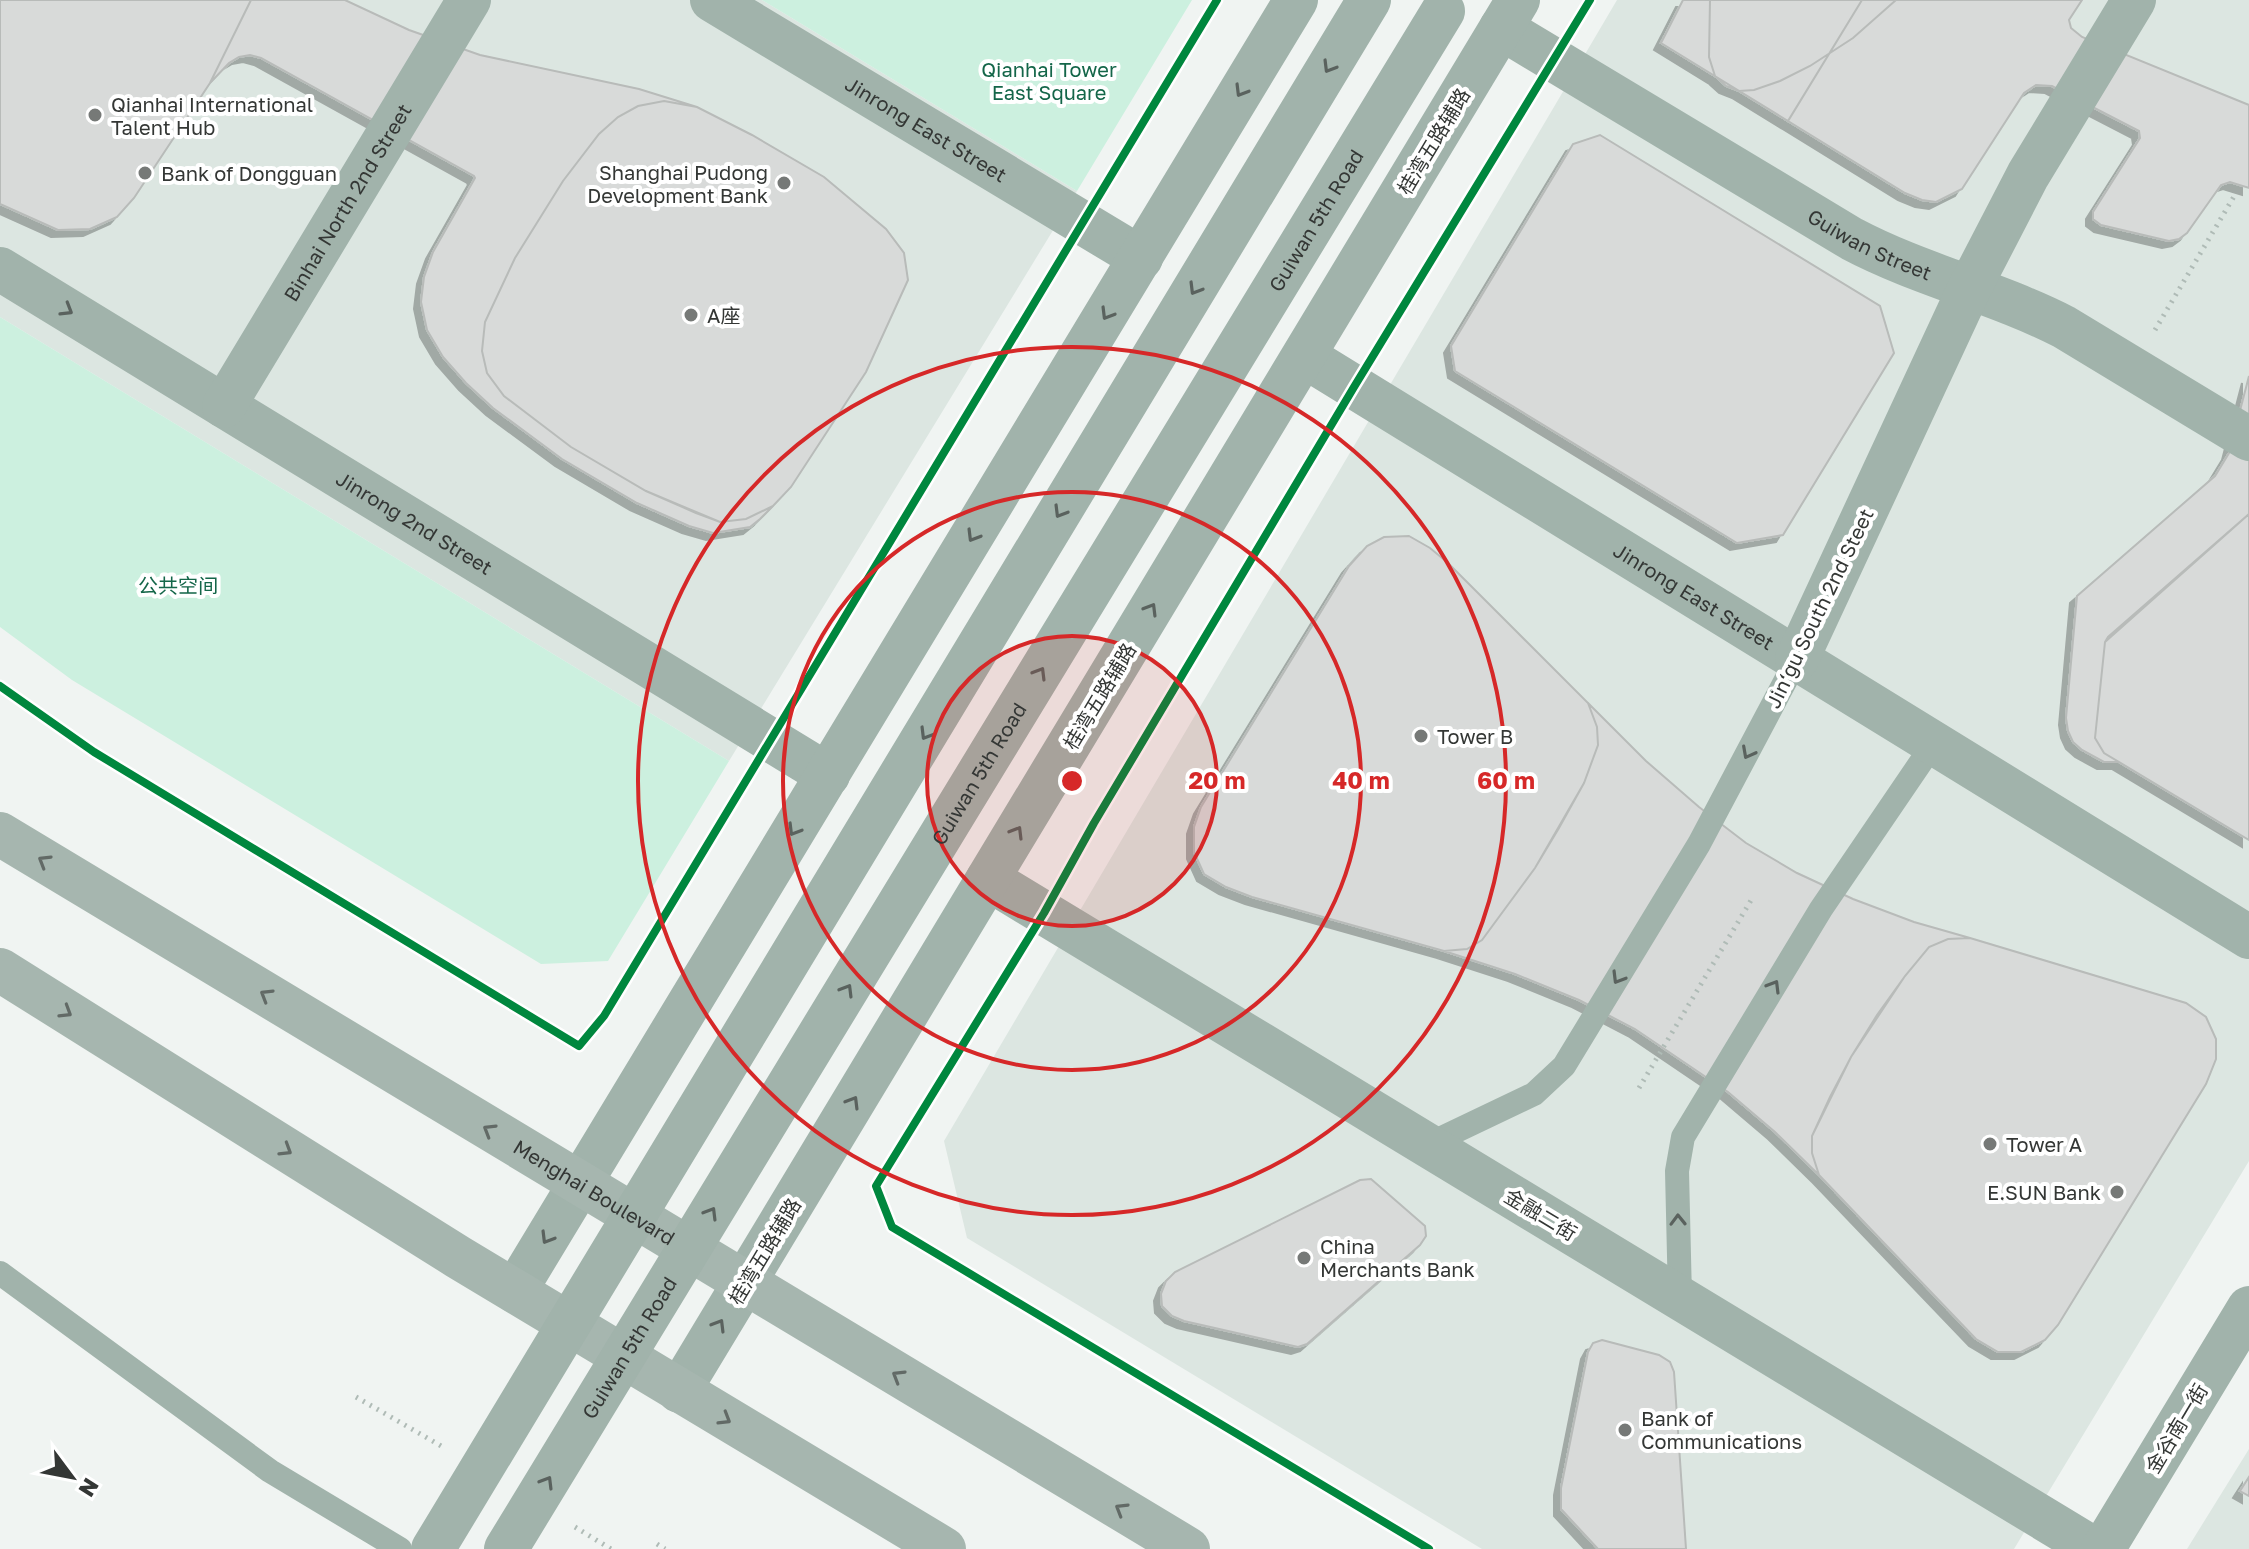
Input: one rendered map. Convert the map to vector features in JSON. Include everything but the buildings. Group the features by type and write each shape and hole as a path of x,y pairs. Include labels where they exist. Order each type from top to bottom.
{"main road":[{"name":"Menghai Boulevard","path":"0,834 1188,1549"},
{"path":"0,970 515,1291 944,1549"}],"street":[{"name":"Binhai North 2nd Street","path":"224,406 469,0"},
{"path":"515,1291 1296,0"},
{"path":"433,1549 1369,0"},
{"name":"Jin‘gu South 2nd Steet","path":"1797,659 1970,287 2028,175 2134,0"},
{"name":"Jinrong East Street","path":"734,5 1141,258"},
{"name":"Guiwan 5th Road","path":"506,1549 1447,5"},
{"name":"Guiwan Street","path":"1509,14 1852,239 1879,253 2035,312 2249,439"},
{"name":"桂湾五路辅路","path":"679,1391 1509,14"},
{"name":"Jinrong 2nd Street","path":"0,269 828,775"},
{"name":"Jinrong East Street","path":"1304,356 2249,937"},
{"name":"金融二街","path":"988,879 2094,1549"},
{"name":"金谷南一街","path":"2103,1549 2249,1308"}],"lane":[{"name":"Jin‘gu South 2nd Steet","path":"1427,1145 1534,1094 1564,1066 1699,844 1797,659"},
{"path":"1680,1298 1677,1171 1683,1137 1821,909 1934,743"},
{"path":"0,1273 270,1471 400,1549"}],"path":[{"path":"2132,369 2236,193"},
{"path":"1639,1088 1753,897"},
{"path":"657,1544 665,1549"}],"shaded area":[{"path":"0,0 762,0 1077,191 729,761 0,317"},
{"path":"1617,0 2249,0 2249,1161 2014,1549 1482,1549 967,1238 944,1141"},
{"path":"2249,1449 2249,1549 2187,1549"}],"green space":[{"name":"Qianhai Tower East Square","path":"762,0 1192,0 1077,191"},
{"name":"公共空间","path":"0,317 729,761 608,961 541,964 72,680 0,627"}],"cycle path":[{"path":"0,686 94,752 579,1046 604,1016 1217,0"},
{"path":"1429,1549 892,1227 876,1186 1044,913 1094,823 1354,387 1590,0"}],"place":[{"name":"Qianhai International Talent Hub","path":"95,115"},
{"name":"Bank of Dongguan","path":"145,173"},
{"name":"Shanghai Pudong Development Bank","path":"784,183"},
{"name":"A座","path":"691,315"},
{"name":"Tower B","path":"1421,736"},
{"name":"Tower A","path":"1990,1144"},
{"name":"E.SUN Bank","path":"2117,1192"},
{"name":"China Merchants Bank","path":"1304,1258"},
{"name":"Bank of Communications","path":"1625,1430"}]}
